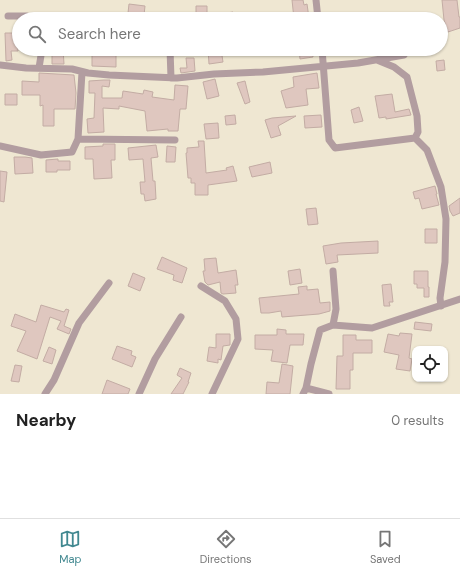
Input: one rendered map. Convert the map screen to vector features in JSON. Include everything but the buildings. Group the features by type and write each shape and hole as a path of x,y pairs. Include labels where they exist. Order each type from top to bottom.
{"street":[{"path":"316,0 317,12"},
{"path":"40,68 41,56"},
{"path":"170,56 171,78"},
{"path":"323,56 329,140 335,148 415,138"},
{"path":"0,65 72,69 82,72 109,75 171,78 263,72 358,63 399,56"},
{"path":"377,60 394,67 407,77 417,116 418,132 415,138"},
{"path":"0,146 41,155 72,152 78,139 82,72"},
{"path":"415,138 427,150 441,187 444,206 446,219 445,262 440,298 441,306"},
{"path":"78,139 175,140"},
{"path":"333,271 336,309 333,325"},
{"path":"46,394 54,380 79,323 109,283"},
{"path":"201,286 225,301 236,319 238,339 212,394"},
{"path":"329,394 304,391 320,330 333,325 372,328 460,299"},
{"path":"139,394 155,359 181,316"}]}
